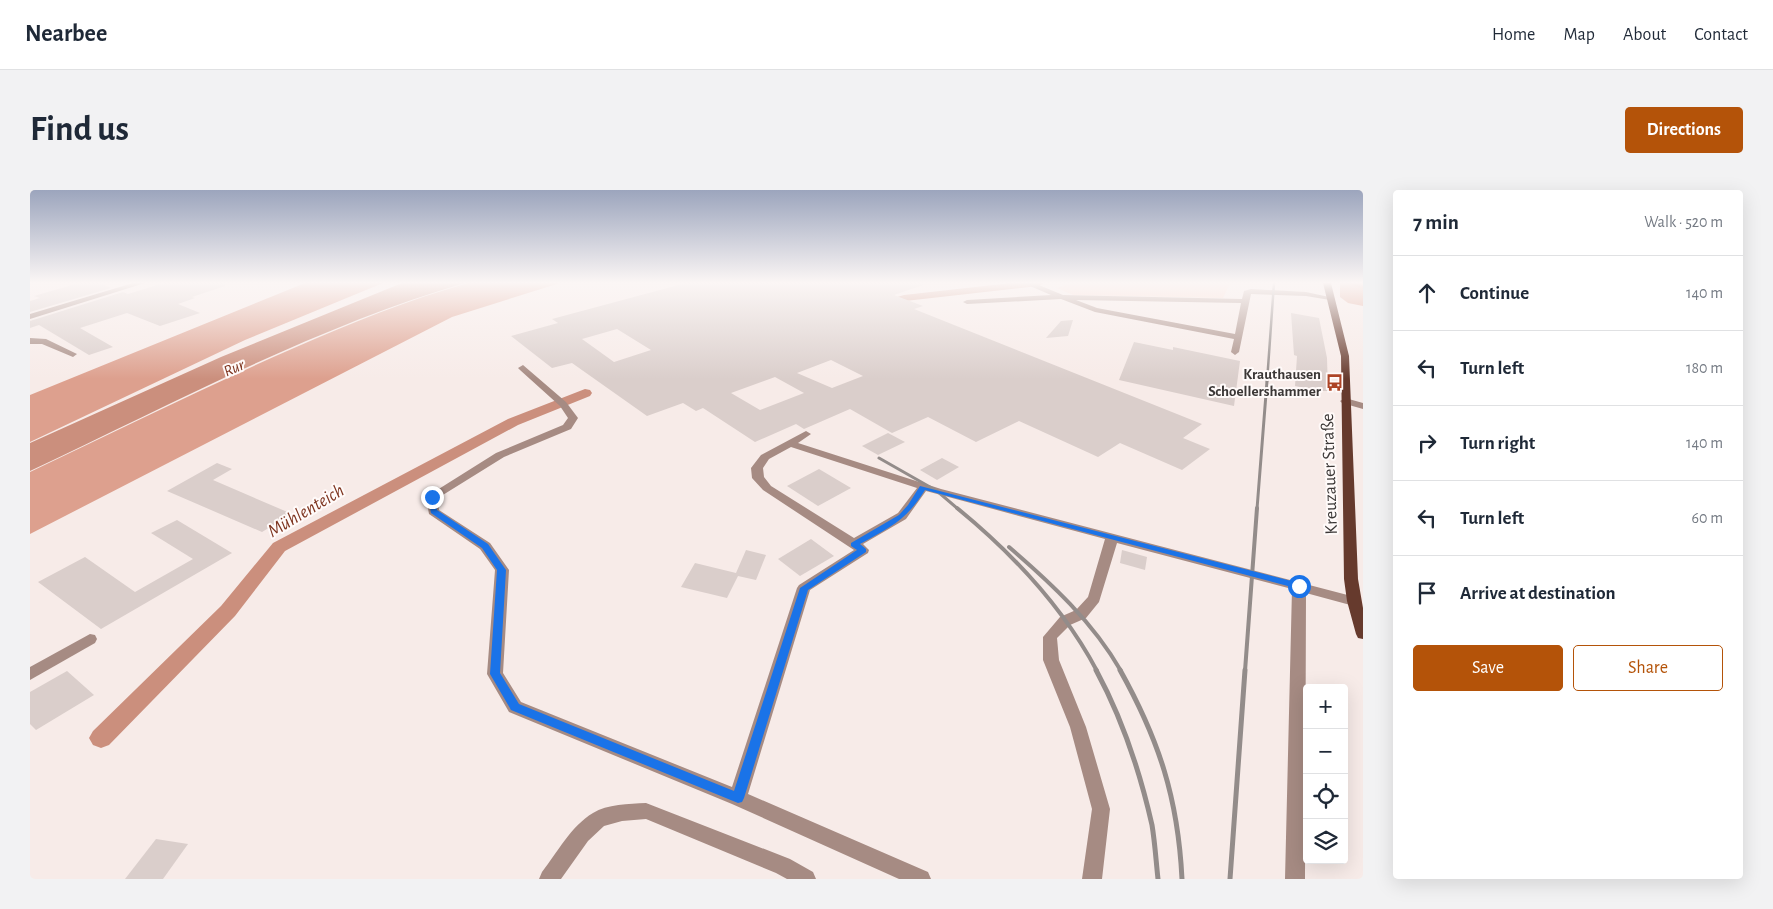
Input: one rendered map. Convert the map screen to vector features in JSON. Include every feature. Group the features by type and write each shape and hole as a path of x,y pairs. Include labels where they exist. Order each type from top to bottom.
{"main road":[{"name":"Kreuzauer Straße","path":"1334,315 1344,356 1349,538 1354,601 1363,634"}],"street":[{"path":"1122,315 1238,337"},
{"path":"1235,352 1242,315"},
{"path":"30,342 43,341 73,354"},
{"path":"523,368 560,401 573,418 567,427 500,455 432,497 433,511 485,546 502,570 495,674 515,707 738,798 921,879"},
{"path":"1345,401 1363,406"},
{"path":"738,798 804,588 863,550 767,488 758,478 757,468 764,457 806,434"},
{"path":"789,443 923,487 1354,601"},
{"path":"854,544 902,516 923,487"},
{"path":"1092,879 1101,809 1078,727 1051,660 1050,637 1064,620 1081,614 1094,599 1112,537"},
{"path":"1295,879 1299,586"},
{"path":"30,674 90,639"},
{"path":"549,879 581,835 599,819 622,813 646,810 783,866 806,879"}],"shaded area":[{"path":"226,315 305,315 245,340 30,442 30,395"},
{"path":"373,315 458,315 30,534 30,472 195,393"}],"water":[{"name":"Rur","path":"323,315 372,315 244,368 30,471 30,443 221,357"}],"building":[{"path":"49,315 120,315 80,328 113,347 89,355 39,325 30,328 30,321"},
{"path":"132,315 193,315 160,326"},
{"path":"566,315 929,315 1202,424 1183,438 1210,449 1182,470 1120,443 1098,457 1019,421 976,442 928,417 892,433 850,409 804,429 796,424 755,442 703,408 696,411 683,403 647,416 572,363 552,368 511,336 558,323 552,319","holes":["617,329 651,350 614,362 582,339","831,360 863,376 832,388 797,373","775,377 804,393 760,410 731,393"]},
{"path":"1291,315 1319,318 1327,358 1328,391 1295,386 1297,356 1294,355"},
{"path":"1073,320 1068,336 1046,338 1061,321"},
{"path":"1134,342 1173,350 1173,347 1240,361 1234,406 1119,380"},
{"path":"888,433 905,442 878,455 862,446"},
{"path":"942,458 959,467 937,480 920,470"},
{"path":"217,463 232,469 213,480 292,514 262,532 167,491"},
{"path":"819,469 851,488 818,506 787,486"},
{"path":"177,520 232,553 101,629 38,582 85,557 135,592 193,559 151,533"},
{"path":"811,539 834,556 800,576 778,559"},
{"path":"746,550 766,555 756,580 738,576 727,598 681,587 695,563 736,573"},
{"path":"1122,550 1147,557 1145,570 1120,563"},
{"path":"67,671 94,695 36,730 30,724 30,692"},
{"path":"156,839 188,844 163,879 125,879"}],"waterway":[{"name":"Mühlenteich","path":"101,738 228,611 279,547 513,422 585,393"}],"railway":[{"path":"1267,382 1272,315"},
{"path":"1257,509 1267,381"},
{"path":"879,458 937,491 958,509"},
{"path":"957,508 997,543 1035,582 1069,625 1097,671"},
{"path":"1245,671 1257,508"},
{"path":"1009,547 1070,604 1098,636 1121,671"},
{"path":"1096,670 1122,726 1142,785 1152,825 1158,879"},
{"path":"1120,670 1146,721 1164,770 1176,822 1182,879"},
{"path":"1230,879 1245,670"}],"place":[{"name":"Krauthausen Schoellershammer","path":"1335,383"}],"route":[{"path":"432,497 433,511 485,546 502,570 495,674 515,707 738,798 804,588 863,550 854,544 902,516 923,487 1299,586"}]}
